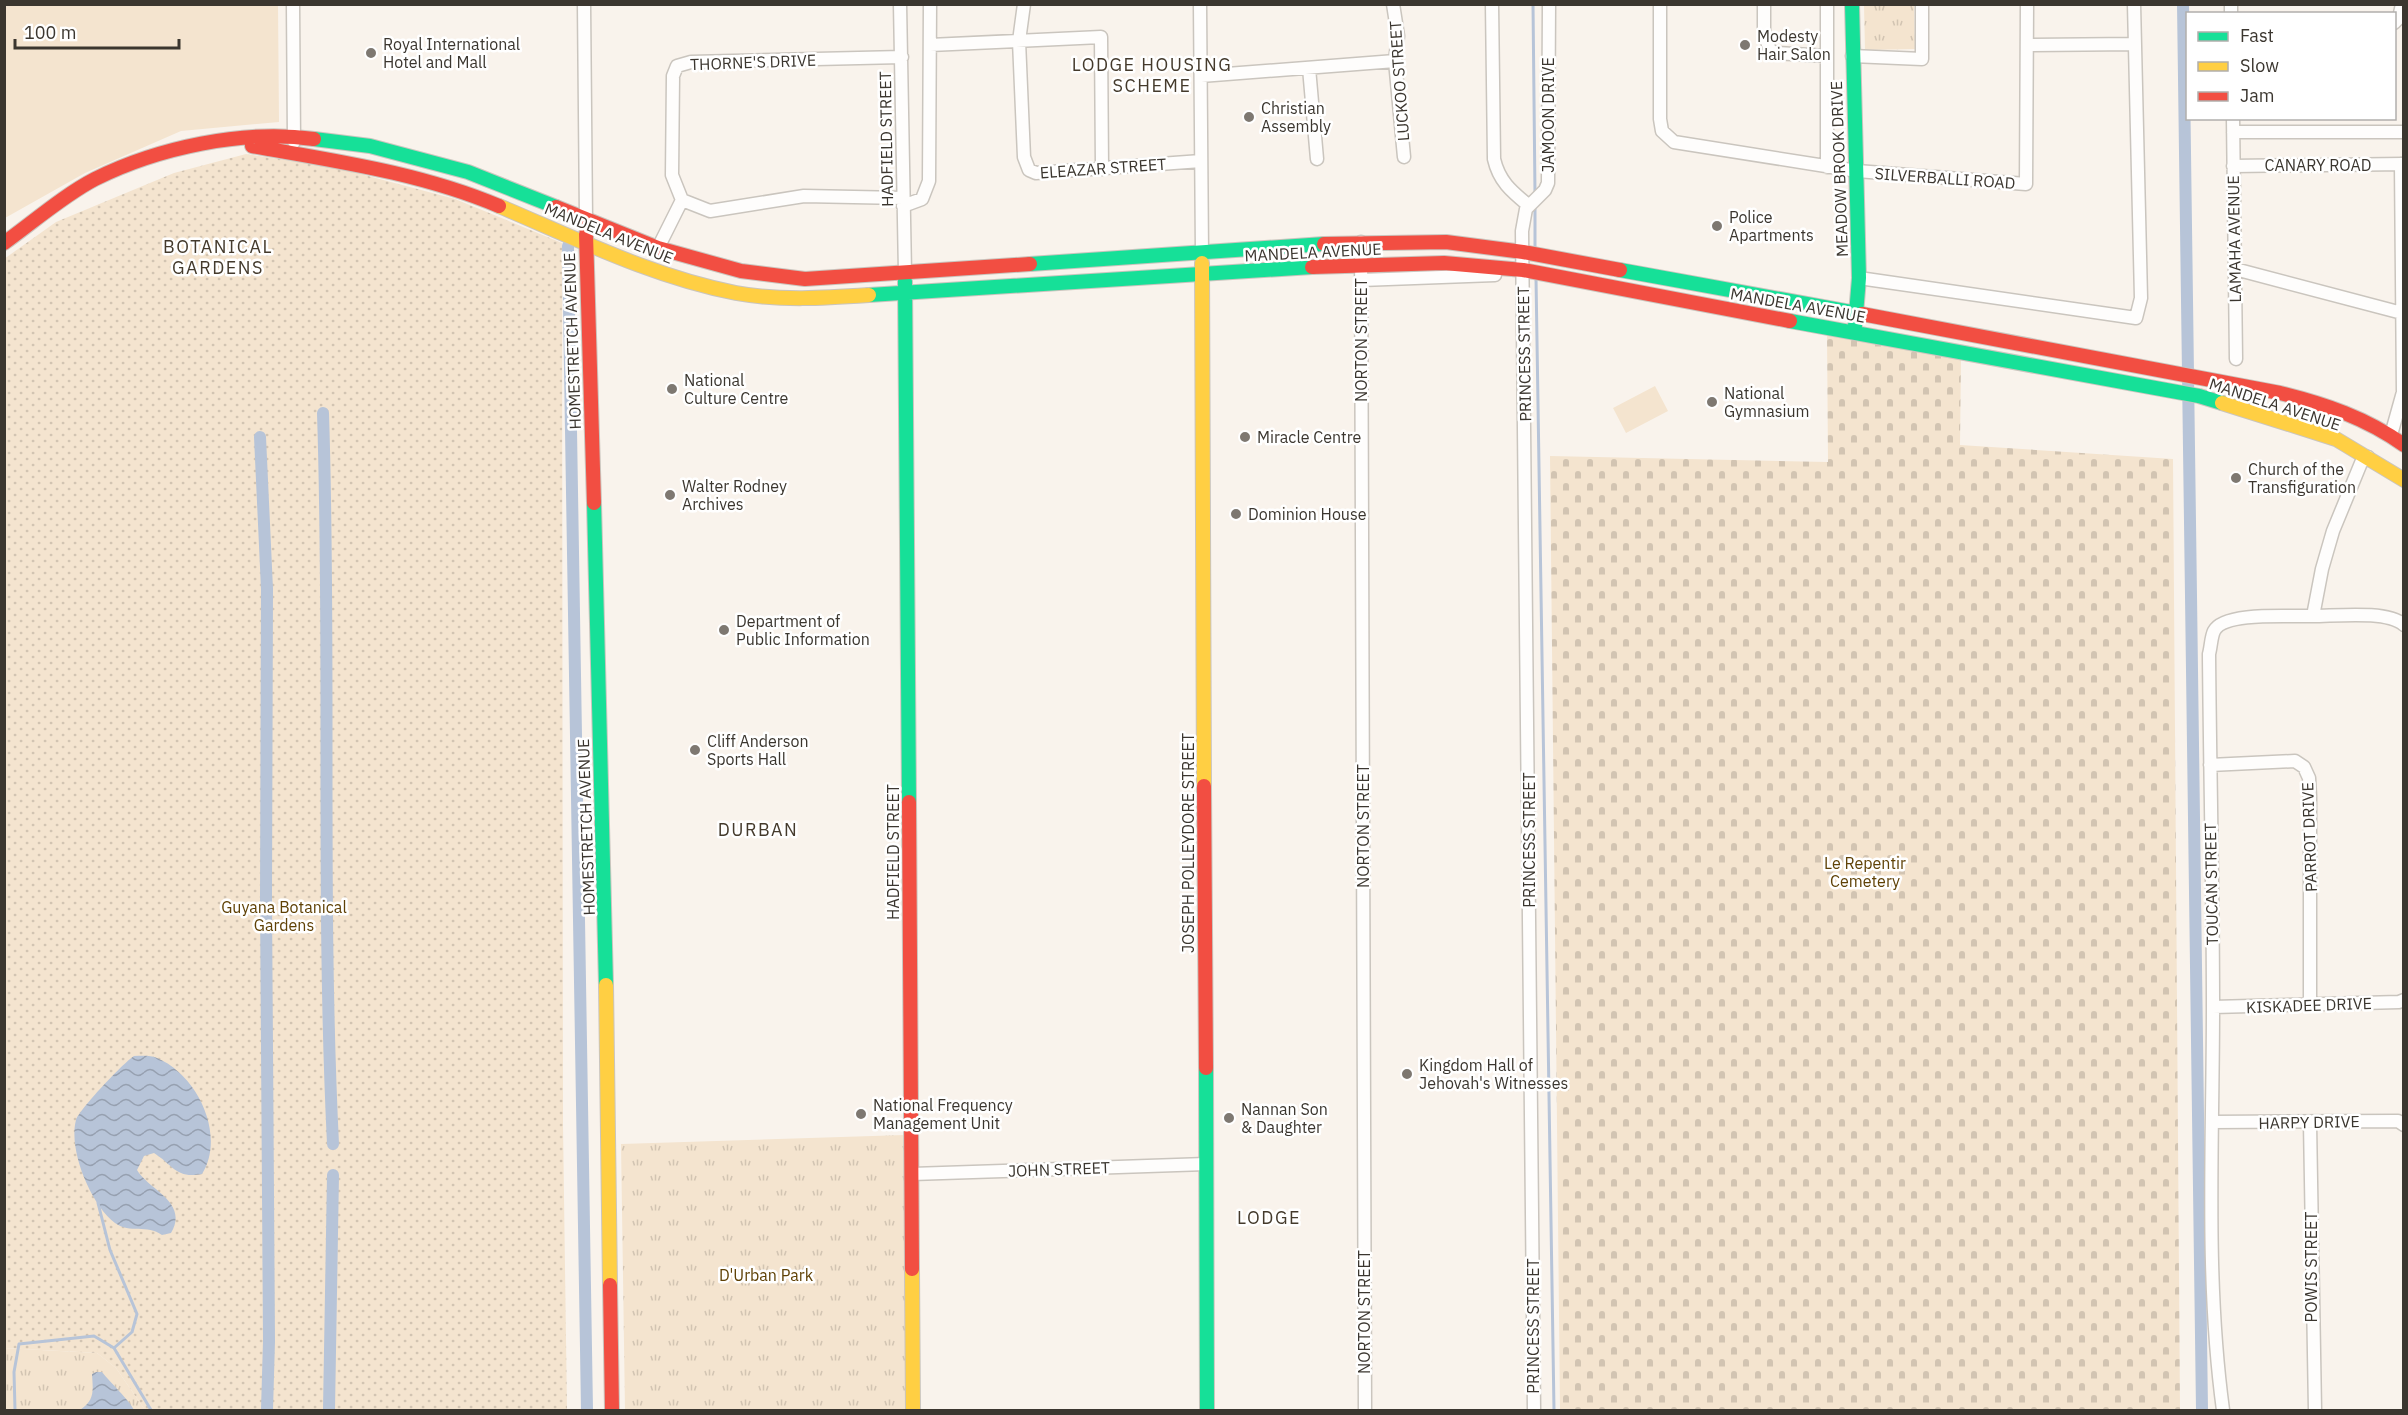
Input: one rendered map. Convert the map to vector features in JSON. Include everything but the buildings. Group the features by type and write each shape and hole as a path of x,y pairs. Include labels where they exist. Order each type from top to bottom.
{"main road":[{"name":"MEADOW BROOK DRIVE","path":"1852,4 1859,278 1855,332"},
{"name":"MANDELA AVENUE","path":"4,243 93,180 156,154 221,141 294,135 370,146 468,172 658,248 741,271 805,279 1202,255 1361,242 1446,242 1532,254 2180,372 2290,395 2338,409 2391,435 2403,446"},
{"name":"MANDELA AVENUE","path":"221,141 377,168 470,194 649,270 737,293 802,299 1202,276 1361,264 1444,263 1529,272 2118,383 2199,396 2336,439 2403,480"},
{"name":"HOMESTRETCH AVENUE","path":"586,220 604,862 612,1410"},
{"name":"JOSEPH POLLEYDORE STREET","path":"1202,255 1207,1410"},
{"name":"HADFIELD STREET","path":"905,273 914,1410"}],"street":[{"path":"293,4 293,152"},
{"path":"584,4 586,220"},
{"name":"HADFIELD STREET","path":"900,4 905,273"},
{"path":"658,248 682,200 710,211 804,196 903,202 922,199 929,182 930,4"},
{"name":"ELEAZAR STREET","path":"1024,4 1019,41 1024,157 1027,167 1035,173 1201,161"},
{"path":"1200,4 1202,255"},
{"name":"LUCKOO STREET","path":"1393,4 1398,36 1395,61 1404,157"},
{"path":"1492,4 1494,159 1498,175 1504,183 1529,204 1524,216 1532,254"},
{"name":"JAMOON DRIVE","path":"1529,204 1545,190 1548,183 1549,4"},
{"name":"SILVERBALLI ROAD","path":"1660,4 1662,131 1669,139 1686,146 1857,171 2026,184 2027,45"},
{"path":"1764,4 1764,34 1770,50 1776,53 1827,56"},
{"path":"1827,4 1827,167"},
{"path":"1852,56 1922,59 1922,4"},
{"path":"2027,4 2027,45 2135,44"},
{"path":"1859,278 2136,318 2141,298 2134,4"},
{"path":"2396,21 2399,18 2402,4"},
{"path":"930,45 1101,37 1102,169"},
{"name":"THORNE'S DRIVE","path":"682,200 672,175 673,76 677,66 691,62 902,57"},
{"path":"1201,76 1395,61"},
{"path":"1309,68 1317,159"},
{"name":"LAMAHA AVENUE","path":"2233,120 2236,359"},
{"path":"2233,132 2403,132"},
{"path":"2391,435 2403,392 2402,164"},
{"name":"CANARY ROAD","path":"2234,166 2402,164"},
{"name":"NORTON STREET","path":"1361,242 1365,1410"},
{"name":"PRINCESS STREET","path":"1532,254 1529,272 1534,1410"},
{"path":"2235,269 2402,313"},
{"path":"1361,280 1529,272"},
{"path":"2368,457 2361,463 2333,531 2322,569 2313,616 2377,616 2394,618 2403,625"},
{"name":"TOUCAN STREET","path":"2223,1410 2216,1356 2209,654 2214,630 2224,621 2237,618 2313,616"},
{"name":"PARROT DRIVE","path":"2210,765 2295,761 2304,767 2309,778 2312,830 2310,1004"},
{"name":"KISKADEE DRIVE","path":"2213,1008 2399,1002 2403,999"},
{"name":"HARPY DRIVE","path":"2212,1122 2398,1121 2403,1125"},
{"name":"POWIS STREET","path":"2310,1123 2315,1410"},
{"name":"JOHN STREET","path":"912,1174 1206,1164"}],"green space":[{"path":"5,4 278,5 279,122 181,131 85,173 5,218"},
{"path":"1864,5 1914,5 1915,49 1865,50"},
{"name":"Guyana Botanical Gardens","path":"246,154 338,168 455,199 562,243 563,1125 567,1410 145,1410 116,1368 97,1353 5,1348 4,259 56,222 174,173"},
{"name":"Le Repentir Cemetery","path":"1827,334 1961,359 1960,445 2173,459 2180,1410 1560,1410 1550,456 1828,462"},
{"path":"1655,386 1668,411 1626,433 1613,408"},
{"name":"D'Urban Park","path":"904,1135 906,1410 625,1410 621,1144"},
{"path":"4,1348 97,1353 116,1368 145,1410 5,1410"}],"water":[{"path":"134,1056 157,1058 172,1066 196,1092 209,1125 211,1142 209,1159 202,1174 180,1173 154,1153 144,1156 137,1170 172,1205 175,1222 171,1233 162,1235 150,1230 121,1226 106,1215 90,1190 78,1161 75,1146 74,1132 79,1115 102,1087"},
{"path":"102,1372 134,1410 80,1410 91,1399 92,1374"}],"waterway":[{"path":"1533,4 1535,194"},
{"path":"2183,4 2202,1410"},
{"path":"1535,206 1535,248"},
{"path":"568,246 587,1410"},
{"path":"1536,278 1554,1410"},
{"path":"323,413 329,1053 333,1144"},
{"path":"260,437 267,589 266,900 269,1341 267,1410"},
{"path":"329,1410 333,1175"},
{"path":"98,1203 110,1250 137,1314 132,1332 114,1348"},
{"path":"15,1410 14,1372 19,1344 94,1336 114,1348 151,1410"}],"traffic: fast":[{"path":"1852,4 1859,278 1855,326"},
{"path":"314,139 370,146 468,172 556,207"},
{"path":"1030,264 1324,244"},
{"path":"869,295 1312,267"},
{"path":"1620,270 1862,314"},
{"path":"905,281 909,802"},
{"path":"1790,321 2199,396 2222,403"},
{"path":"594,503 606,985"},
{"path":"1206,1068 1207,1410"}],"traffic: slow":[{"path":"499,206 616,256 705,286 753,296 786,298 869,295"},
{"path":"1202,263 1204,786"},
{"path":"2222,403 2336,439 2404,480"},
{"path":"606,985 610,1285"},
{"path":"912,1269 913,1410"}],"traffic: jam":[{"path":"4,243 83,186 119,168 146,158 173,150 230,139 259,137 314,139"},
{"path":"252,146 409,176 499,206"},
{"path":"556,207 658,248 741,271 805,279 1030,264"},
{"path":"586,234 594,503"},
{"path":"1324,244 1446,242 1523,252 1620,270"},
{"path":"1312,267 1444,263 1523,270 1790,321"},
{"path":"1862,314 2280,393 2345,413 2390,435 2404,445"},
{"path":"1204,786 1206,1068"},
{"path":"909,802 912,1269"},
{"path":"610,1285 612,1410"}],"place":[{"name":"Modesty Hair Salon","path":"1745,45"},
{"name":"Royal International Hotel and Mall","path":"371,53"},
{"name":"Christian Assembly","path":"1249,117"},
{"name":"Police Apartments","path":"1717,226"},
{"name":"National Culture Centre","path":"672,389"},
{"name":"National Gymnasium","path":"1712,402"},
{"name":"Miracle Centre","path":"1245,437"},
{"name":"Church of the Transfiguration","path":"2236,478"},
{"name":"Walter Rodney Archives","path":"670,495"},
{"name":"Dominion House","path":"1236,514"},
{"name":"Department of Public Information","path":"724,630"},
{"name":"Cliff Anderson Sports Hall","path":"695,750"},
{"name":"Kingdom Hall of Jehovah's Witnesses","path":"1407,1074"},
{"name":"National Frequency Management Unit","path":"861,1114"},
{"name":"Nannan Son & Daughter","path":"1229,1118"}],"district":[{"name":"LODGE HOUSING SCHEME","path":"1152,76"},
{"name":"BOTANICAL GARDENS","path":"218,257"},
{"name":"DURBAN","path":"758,830"},
{"name":"LODGE","path":"1269,1218"}]}
